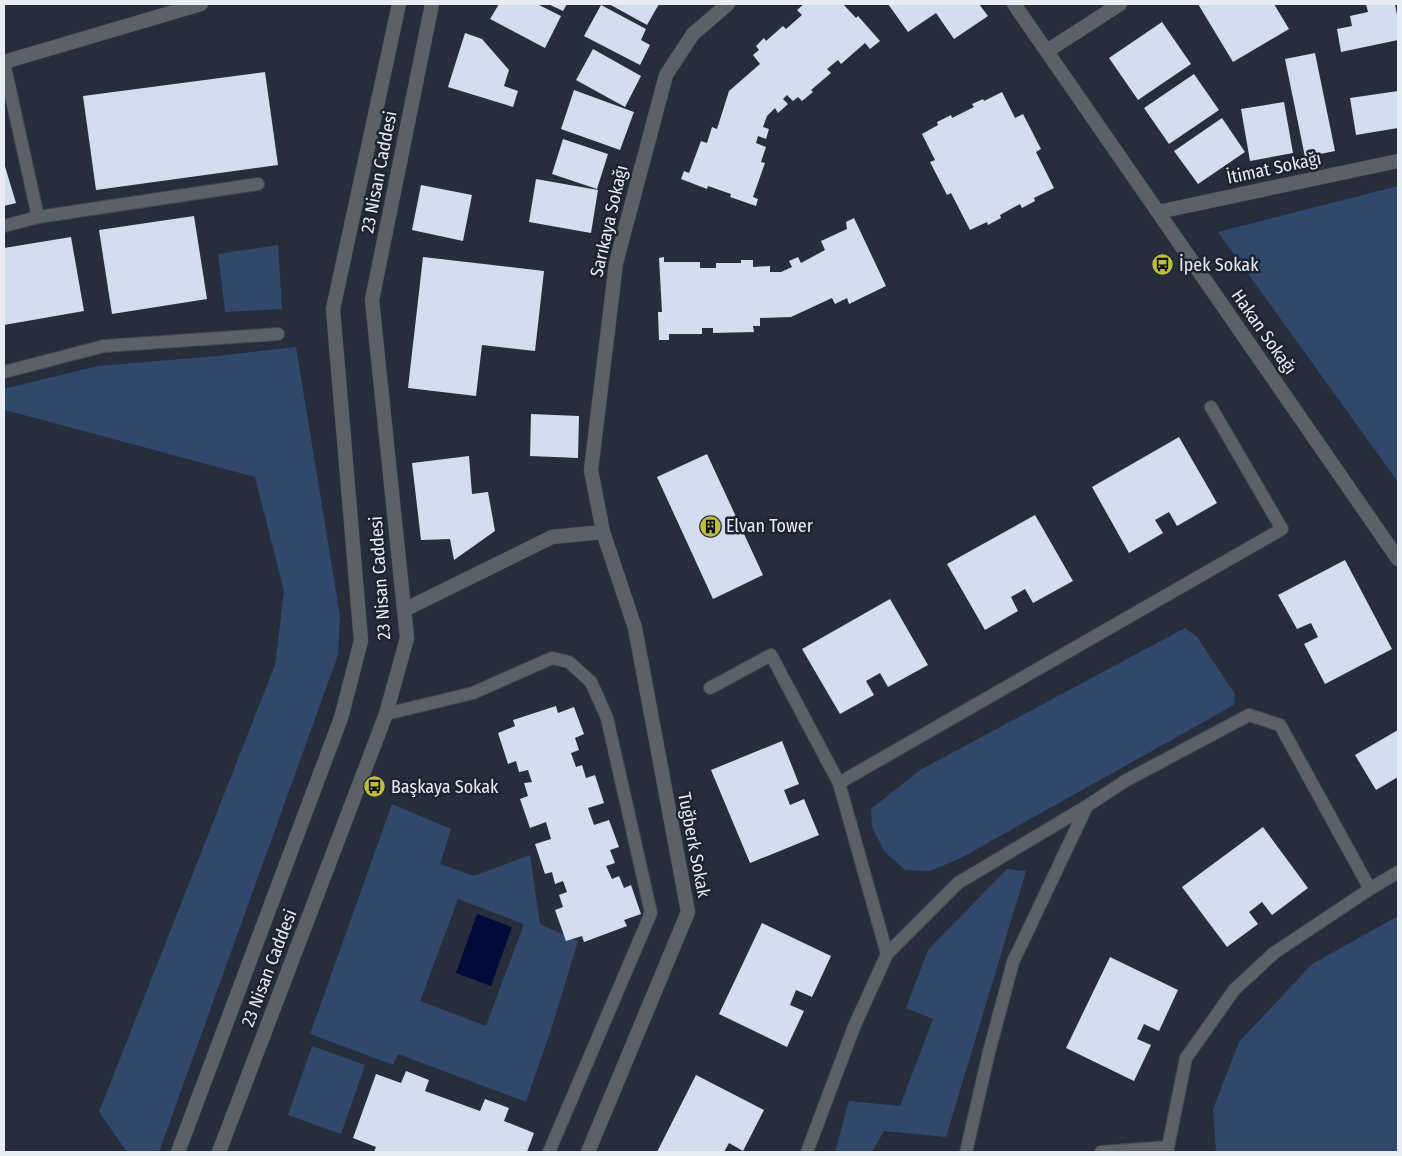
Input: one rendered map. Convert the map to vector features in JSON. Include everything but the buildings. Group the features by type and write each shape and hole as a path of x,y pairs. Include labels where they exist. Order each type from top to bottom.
{"street":[{"path":"4,62 201,4"},
{"name":"23 Nisan Caddesi","path":"178,1152 341,718 361,641 333,309 399,4"},
{"name":"23 Nisan Caddesi","path":"218,1152 386,714 407,638 372,300 432,4"},
{"name":"Sarıkaya Sokağı","path":"603,532 591,470 616,263 666,75 693,34 728,4"},
{"name":"Hakan Sokağı","path":"1014,4 1398,559"},
{"path":"1047,52 1120,4"},
{"name":"İtimat Sokağı","path":"1158,212 1398,161"},
{"path":"404,610 552,537 603,532"},
{"name":"Tuğberk Sokak","path":"588,1152 688,912 635,628 603,532"}],"lane":[{"path":"4,62 38,217"},
{"path":"4,226 38,217 258,184"},
{"path":"4,372 104,346 278,334"},
{"path":"839,783 1282,529 1211,407"},
{"path":"710,688 772,656 839,783 887,954"},
{"path":"386,714 473,694 552,658 569,662 591,682 607,718 652,913 549,1152"},
{"path":"807,1152 854,1027 887,954 958,883 1087,806 1125,781 1249,715 1280,725 1370,888"},
{"path":"966,1152 989,1052 1013,962 1087,806"},
{"path":"1101,1152 1168,1150 1186,1058 1234,990 1274,953 1370,888 1398,872"}],"shaded area":[{"path":"1398,186 1398,482 1218,232"},
{"path":"278,245 282,309 225,312 218,254"},
{"path":"296,347 340,616 338,655 159,1152 127,1152 99,1112 275,665 284,591 255,477 4,411 4,389 98,366"},
{"path":"1185,628 1197,637 1235,694 1234,705 959,859 930,871 905,870 884,851 872,827 871,809 920,770"},
{"path":"392,804 451,829 440,864 474,876 530,855 540,924 578,941 552,1027 526,1102 398,1054 393,1065 310,1034","holes":["458,899 524,924 486,1026 420,1001"]},
{"path":"1007,869 1026,871 946,1137 884,1131 872,1152 835,1152 849,1101 900,1106 933,1019 906,1008 928,950"},
{"path":"477,914 512,927 491,986 456,973"},
{"path":"1398,916 1398,1152 1216,1152 1213,1109 1239,1042 1312,964"},
{"path":"312,1046 365,1065 341,1134 288,1115"}],"place":[{"name":"İpek Sokak","path":"1163,265"},
{"name":"Elvan Tower","path":"710,526"},
{"name":"Başkaya Sokak","path":"375,787"}]}
